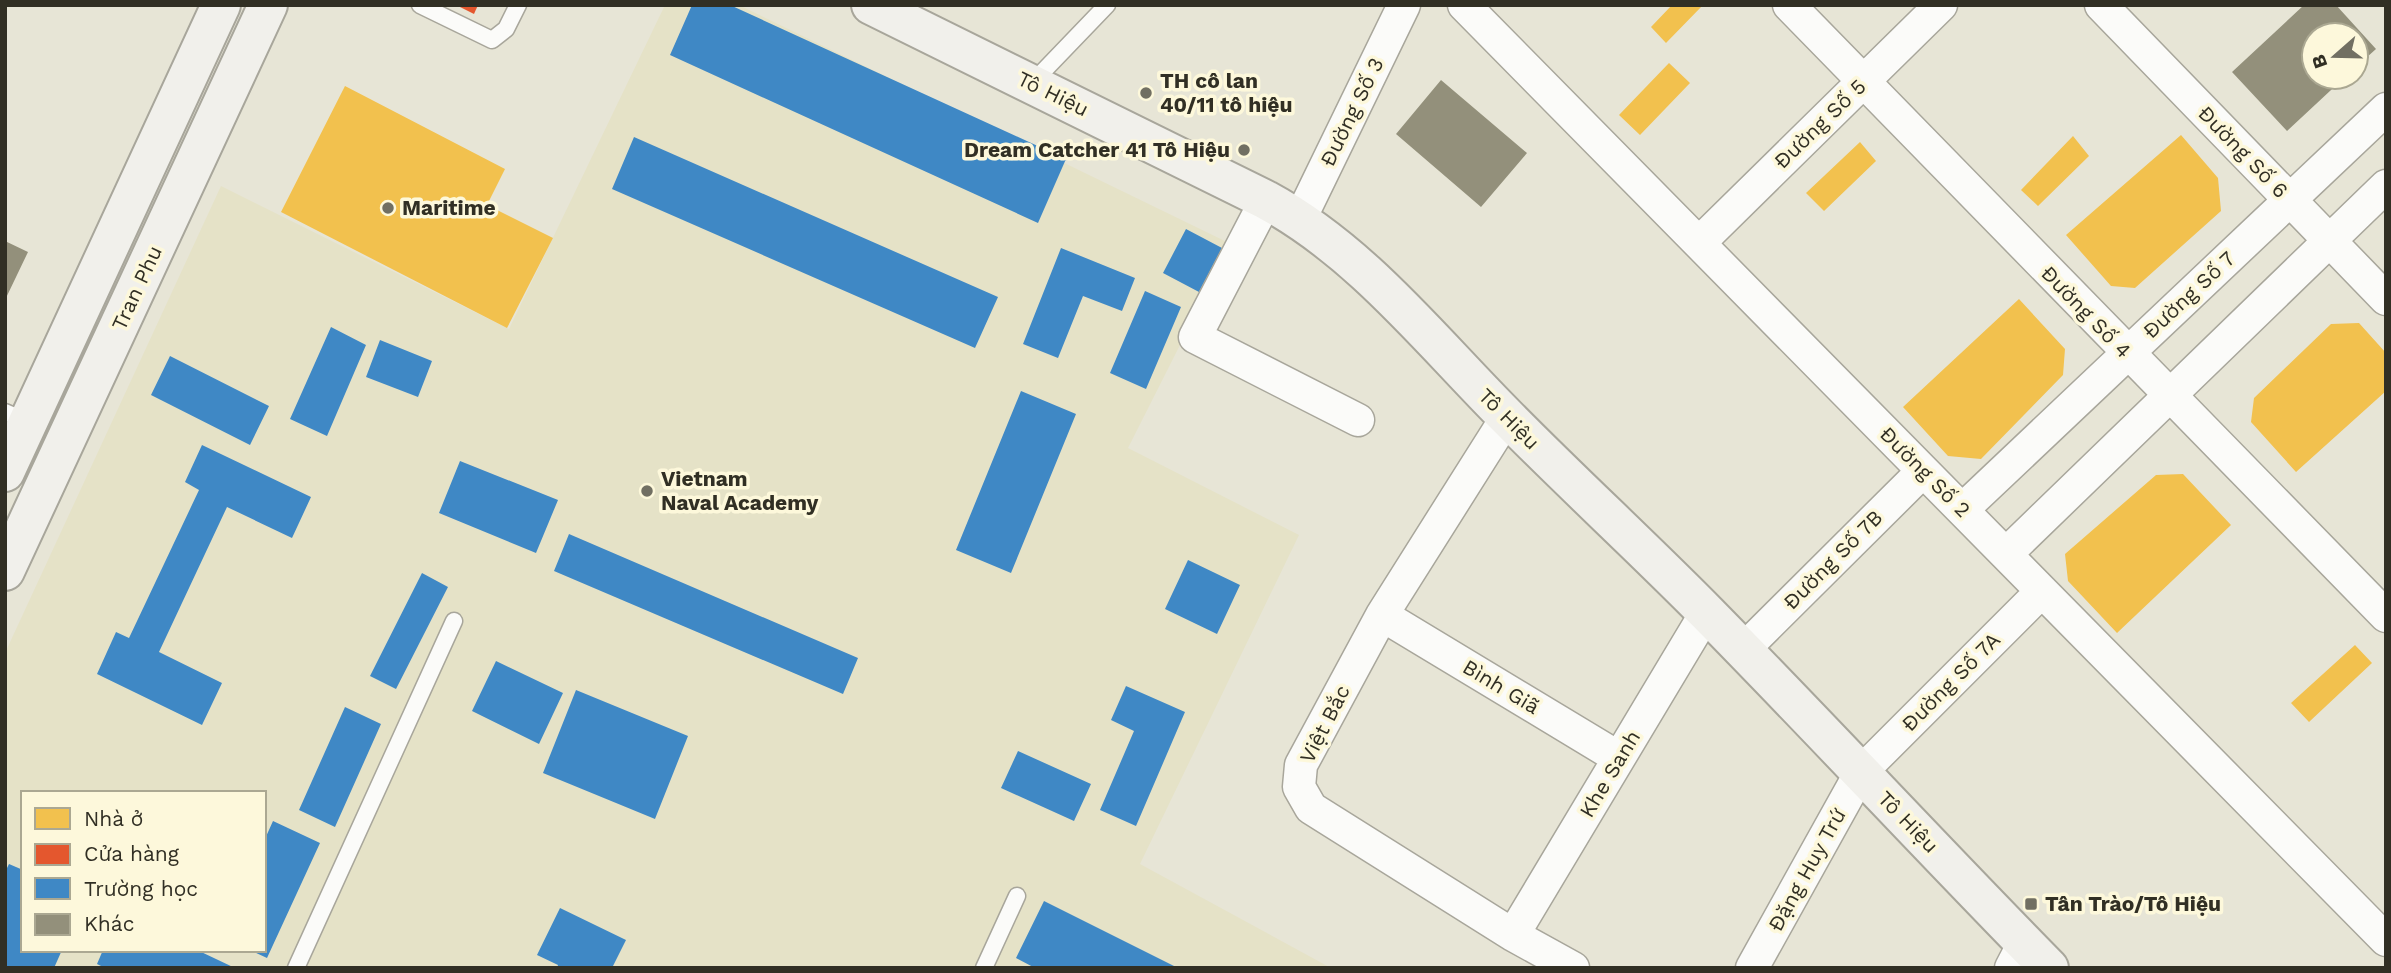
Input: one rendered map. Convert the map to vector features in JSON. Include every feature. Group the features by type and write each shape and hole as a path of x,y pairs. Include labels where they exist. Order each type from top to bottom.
{"street":[{"name":"Tran Phu","path":"5,472 17,417 221,5"},
{"name":"Tran Phu","path":"5,571 21,496 268,5"},
{"name":"Tô Hiệu","path":"871,5 1300,219 1382,288 1507,417 1706,612 1861,772 2028,959"},
{"name":"Đường Số 3","path":"1300,219 1405,5"},
{"name":"Đường Số 2","path":"1464,5 2386,940"},
{"name":"Đường Số 4","path":"1789,5 2168,397 2386,616"},
{"name":"Đường Số 5","path":"1699,243 1941,5"},
{"name":"Đường Số 6","path":"2101,5 2386,299"},
{"name":"Đường Số 7","path":"1962,510 2386,109"},
{"path":"2006,554 2386,186"},
{"path":"1266,200 1195,337 1358,420"},
{"name":"Việt Bắc","path":"1507,417 1382,615 1301,765 1299,787 1311,808 1513,935 1573,968"},
{"name":"Đường Số 7B","path":"1743,650 1923,471"},
{"name":"Đường Số 7A","path":"1861,772 2042,591"},
{"name":"Khe Sanh","path":"1513,935 1706,612"},
{"name":"Bình Giã","path":"1382,615 1619,758"},
{"name":"Đặng Huy Trứ","path":"1752,968 1861,772"}],"lane":[{"path":"420,5 492,40 506,29 518,5"},
{"path":"1031,83 1107,5"},
{"path":"296,968 454,621"},
{"path":"984,968 1017,896"}],"shaded area":[{"name":"Vietnam Naval Academy","path":"665,5 739,5 1231,244 1128,448 1299,535 1140,864 1331,968 5,968 5,653 221,186 509,329"}],"building: Nhà ở":[{"path":"1672,5 1703,5 1666,43 1651,27"},
{"path":"1669,63 1690,83 1640,135 1619,115"},
{"name":"Maritime","path":"345,86 505,169 487,205 553,238 507,328 281,212"},
{"path":"2181,135 2218,178 2221,211 2135,288 2111,286 2066,235"},
{"path":"2073,136 2089,156 2038,206 2021,190"},
{"path":"1860,142 1876,161 1824,211 1806,193"},
{"path":"2019,299 2065,349 2063,375 1981,459 1948,456 1903,407"},
{"path":"2359,323 2386,353 2386,391 2296,472 2251,422 2254,398 2331,324"},
{"path":"2183,474 2231,525 2117,633 2068,581 2065,554 2156,475"},
{"path":"2355,645 2372,663 2309,722 2291,703"}],"building: Cửa hàng":[{"path":"456,5 478,5 474,14"}],"building: Trường học":[{"path":"692,5 730,5 1066,159 1038,223 670,55"},
{"path":"634,137 998,297 975,348 612,189"},
{"path":"1186,229 1222,248 1199,292 1163,273"},
{"path":"1061,248 1135,278 1122,311 1083,296 1058,358 1023,344"},
{"path":"1145,291 1181,307 1146,389 1110,373"},
{"path":"331,327 366,345 327,436 290,419"},
{"path":"380,340 432,361 418,397 366,377"},
{"path":"170,356 269,406 250,445 151,395"},
{"path":"1021,391 1076,414 1011,573 956,550"},
{"path":"202,445 311,497 292,538 227,507 159,652 222,683 202,725 97,674 116,632 129,638 199,490 185,482"},
{"path":"460,461 558,500 536,553 439,513"},
{"path":"569,534 858,658 843,694 554,571"},
{"path":"1188,560 1240,585 1217,634 1165,609"},
{"path":"422,573 448,587 396,689 370,676"},
{"path":"496,661 563,693 539,744 472,711"},
{"path":"1126,686 1185,712 1136,826 1100,810 1134,731 1111,720"},
{"path":"576,690 688,736 655,819 543,773"},
{"path":"345,707 381,724 335,827 299,810"},
{"path":"1018,751 1091,784 1074,821 1001,788"},
{"path":"273,821 320,843 267,958 254,952 266,952 266,837"},
{"path":"9,864 21,869 21,952 61,952 54,968 5,968 5,872"},
{"path":"1044,901 1178,968 1035,968 1016,958"},
{"path":"560,908 626,940 612,968 557,968 558,965 537,955"},
{"path":"102,952 201,952 235,968 105,968 97,964"}],"building: Khác":[{"path":"2304,5 2336,5 2351,21 2300,21 2300,91 2330,91 2287,131 2232,72"},
{"path":"2370,42 2376,49 2370,54"},
{"path":"1441,80 1527,153 1481,207 1396,134"},
{"path":"5,241 28,252 5,300"}],"place":[{"name":"TH cô lan 40/11 tô hiệu","path":"1146,93"},
{"name":"Dream Catcher 41 Tô Hiệu","path":"1244,150"},
{"name":"Maritime","path":"388,208"},
{"name":"Vietnam Naval Academy","path":"647,491"},
{"name":"Tân Trào/Tô Hiệu","path":"2031,904"}]}
